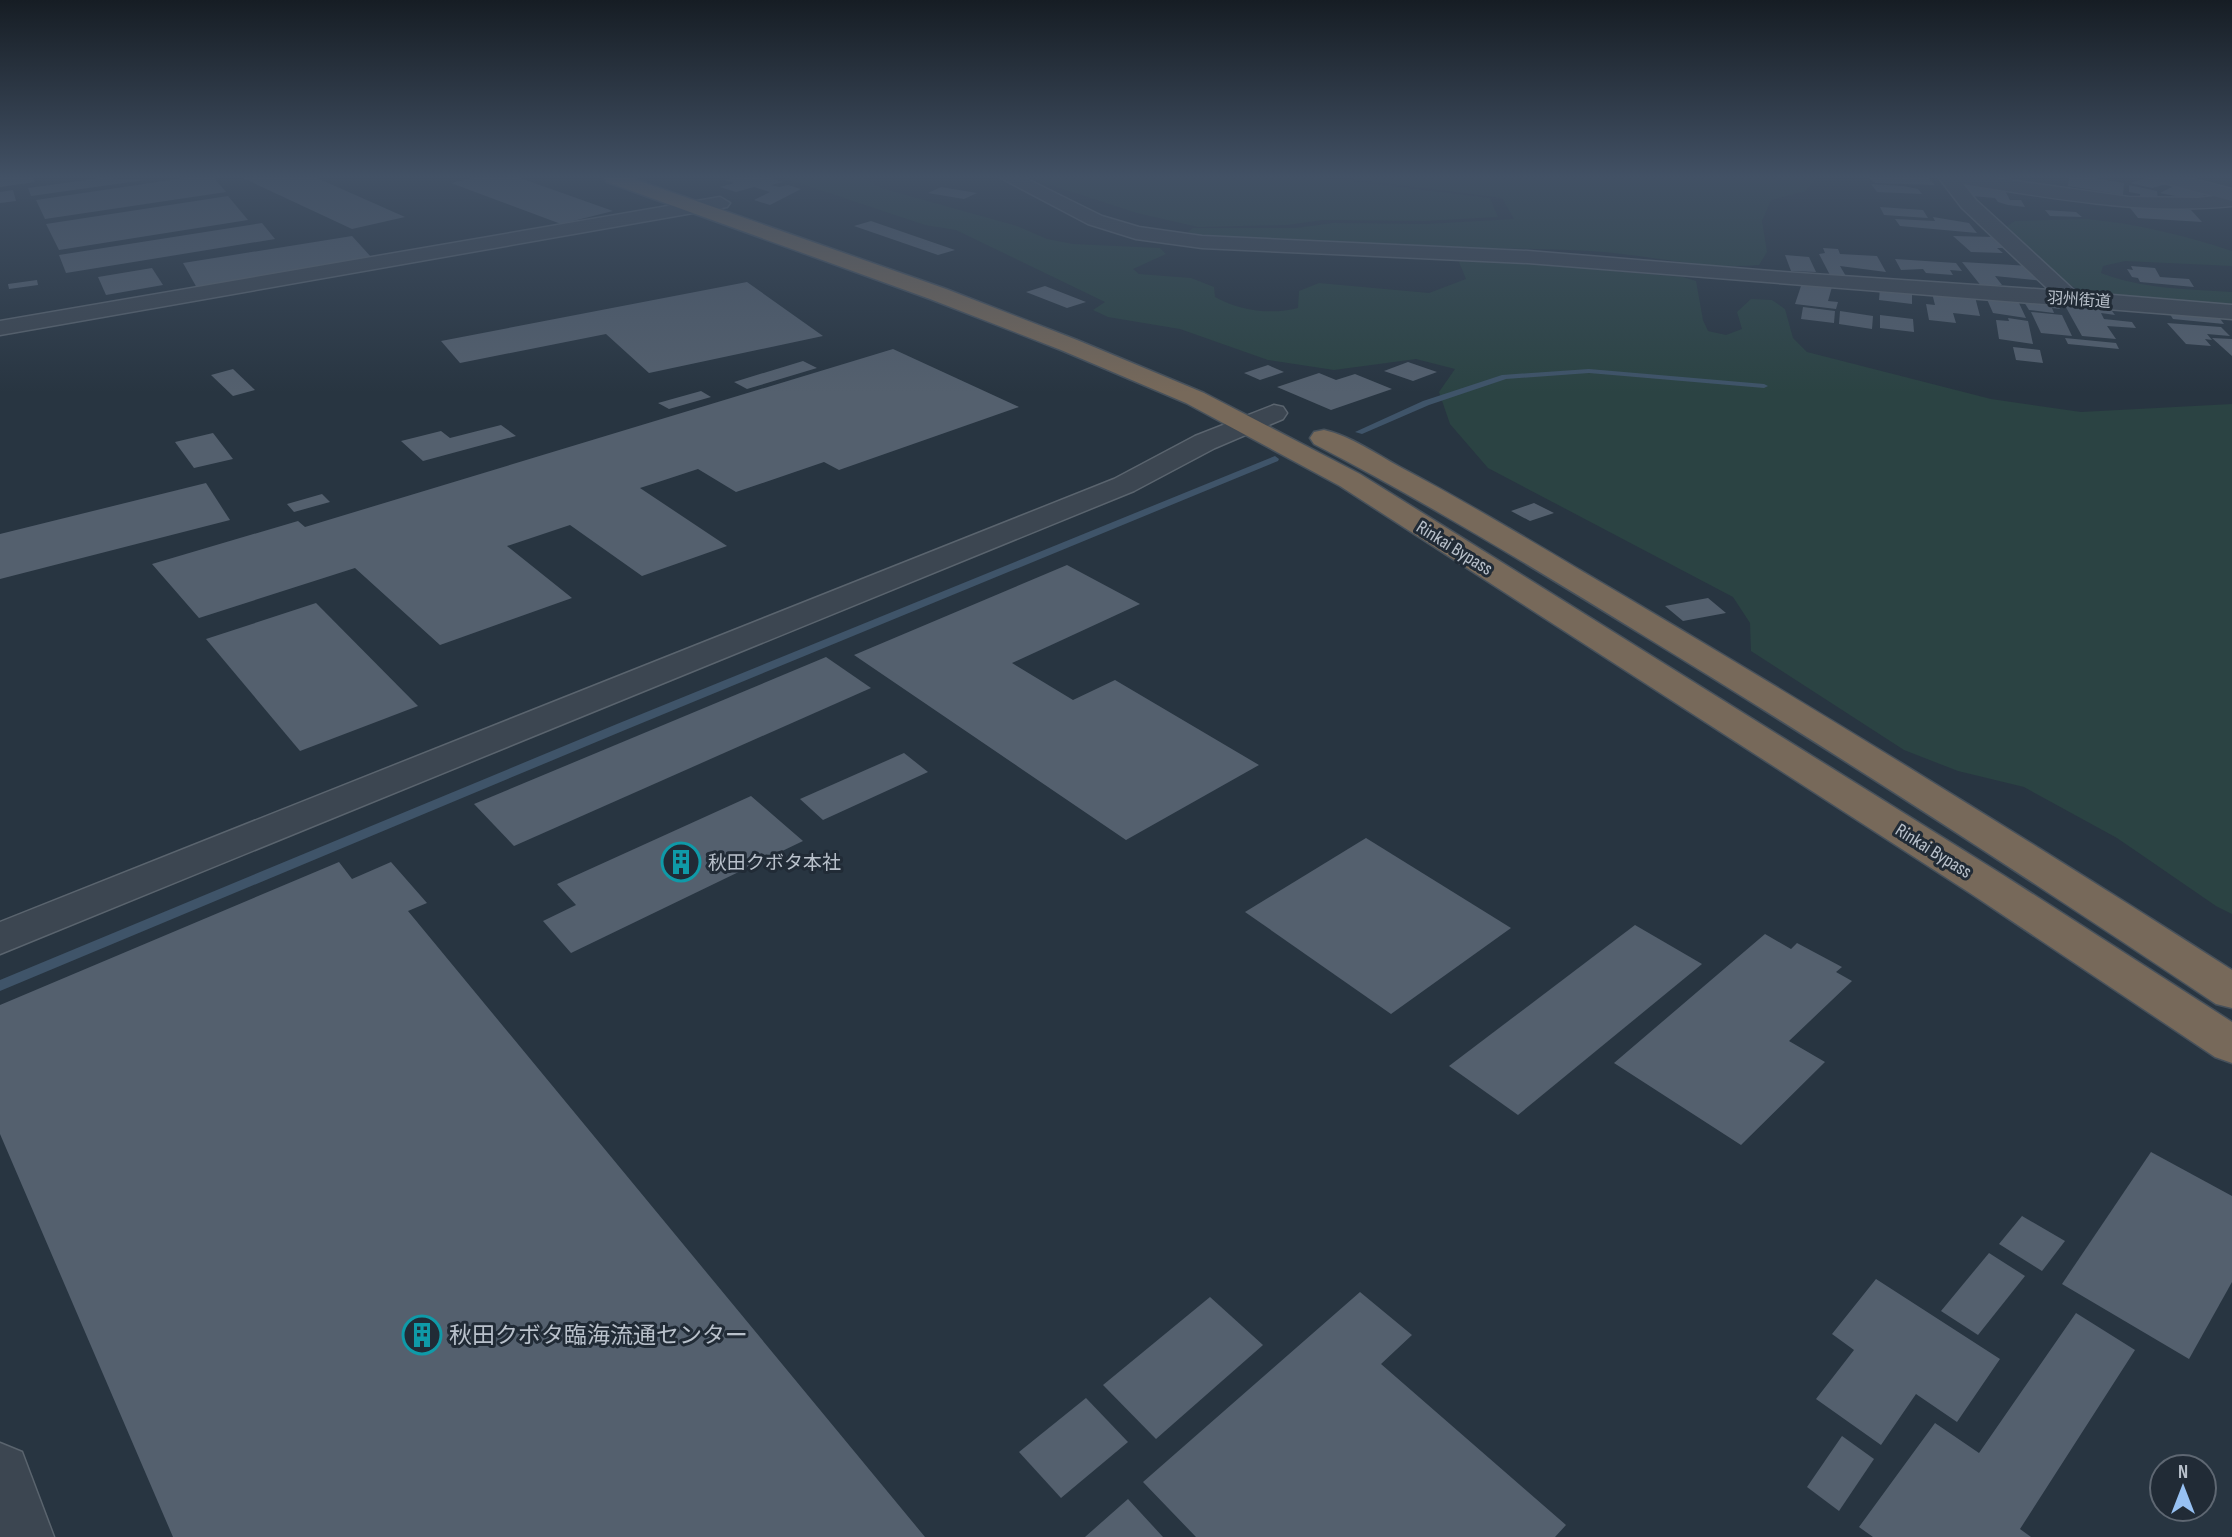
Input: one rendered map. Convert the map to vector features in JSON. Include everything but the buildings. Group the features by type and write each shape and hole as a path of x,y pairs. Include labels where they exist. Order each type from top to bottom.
{"highway":[{"name":"Rinkai Bypass","path":"859,250 1073,328 1193,376 1385,502 1988,885 2232,1045"},
{"name":"Rinkai Bypass","path":"1261,419 1401,477 1699,654 2016,851 2232,992"}],"street":[{"path":"0,328 451,250"},
{"name":"羽州街道","path":"1349,250 1538,258 2232,312"},
{"path":"2018,250 2070,298"},
{"path":"0,939 1124,485 1205,442 1261,419"},
{"path":"0,1473 22,1537"}],"green space":[{"path":"997,250 1162,250 1166,254 1133,269 1139,274 1191,278 1214,287 1215,297 1235,306 1277,311 1298,308 1299,291 1319,283 1429,293 1466,279 1459,262 1465,258 1683,277 1696,281 1703,320 1708,331 1726,335 1742,329 1737,312 1751,299 1772,300 1785,309 1793,338 1807,352 1991,399 2081,412 2232,404 2232,914 2216,906 2117,838 2024,787 1958,771 1904,750 1751,651 1750,623 1733,597 1488,468 1450,424 1439,392 1455,369 1416,359 1334,370 1268,360 1180,329 1108,317 1093,310 1105,302"},
{"path":"1551,250 1767,250 1767,252 1759,265 1738,266 1695,264 1589,251"},
{"path":"2027,250 2228,250 2232,251 2232,266 2125,261 2103,266 2101,273 2149,285 2232,292 2232,308 2085,294 2061,279"}],"waterway":[{"path":"1359,432 1426,403 1505,377 1589,371 1764,386"},
{"path":"0,986 621,727 1275,459"}],"place":[{"name":"秋田クボタ本社","path":"681,862"},
{"name":"秋田クボタ臨海流通センター","path":"422,1335"}]}
